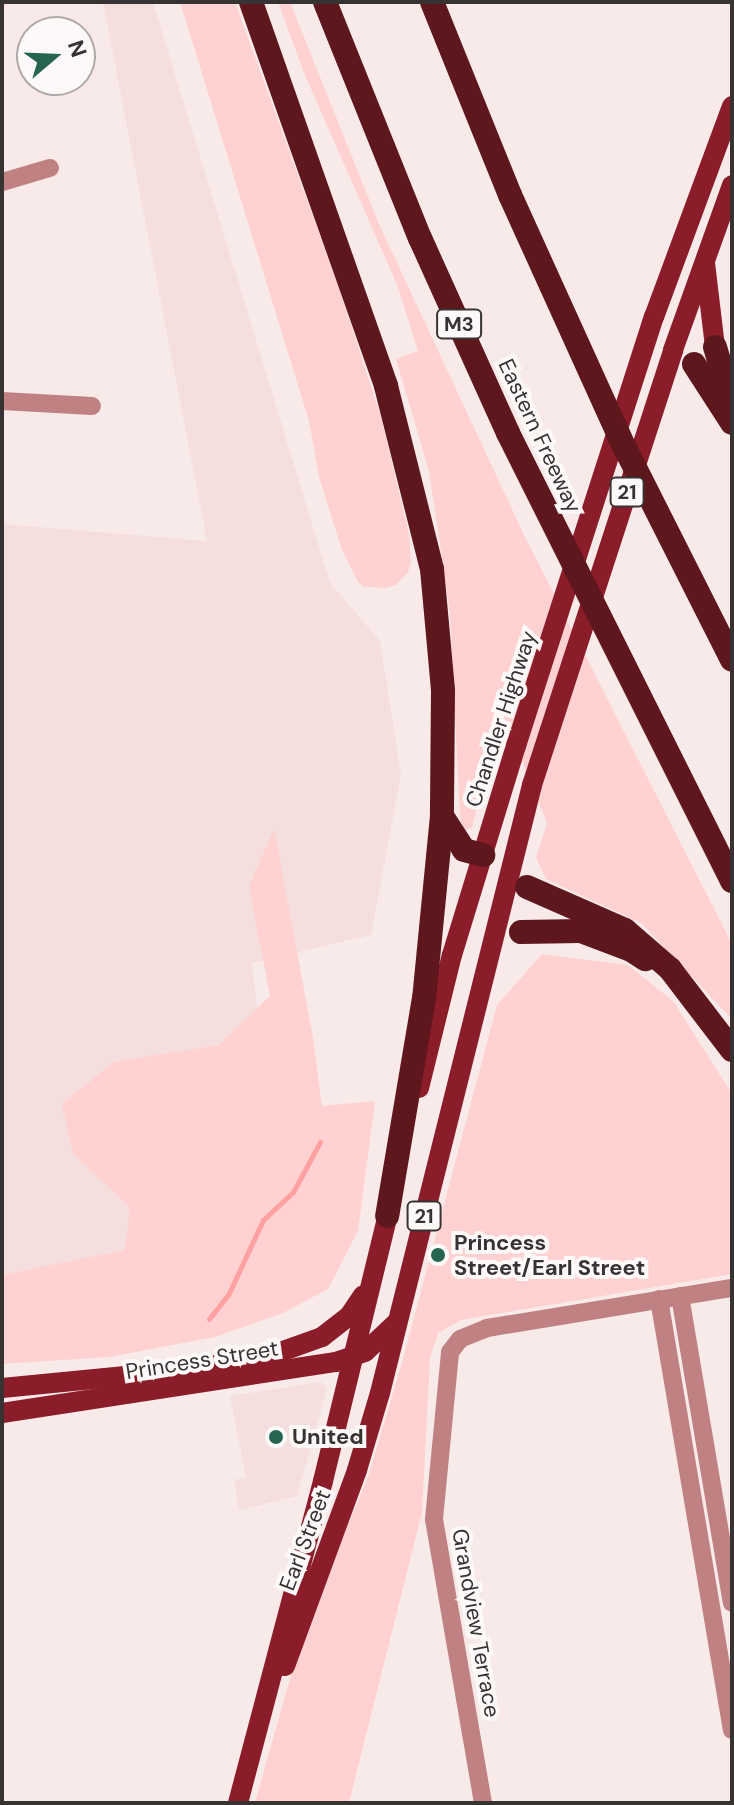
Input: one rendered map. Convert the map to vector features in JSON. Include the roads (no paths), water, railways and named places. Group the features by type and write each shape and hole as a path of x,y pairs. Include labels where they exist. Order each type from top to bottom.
{"highway":[{"path":"251,2 364,320 407,463 432,569 439,638 442,816 424,998 387,1216"},
{"name":"Eastern Freeway","path":"325,2 420,238 508,433 654,731 732,881"},
{"path":"432,2 510,195 618,434 732,660"},
{"path":"715,347 732,405"},
{"path":"694,364 732,423"},
{"path":"442,816 464,850 483,855"},
{"path":"518,882 625,930 670,969 732,1050"},
{"path":"521,932 581,931 607,940 657,967 694,998"}],"main road":[{"name":"Chandler Highway","path":"353,1357 452,955 654,317 732,106"},
{"name":"21","path":"396,1323 492,946 518,882 532,785 670,353 730,192"},
{"path":"705,263 715,347"},
{"path":"632,392 670,353 694,364"},
{"path":"483,855 518,882"},
{"path":"492,946 521,932"},
{"name":"Princess Street","path":"2,1388 187,1370 301,1347 322,1337 349,1316 371,1281"},
{"name":"Princess Street","path":"2,1413 274,1373 353,1357 381,1340 396,1323"},
{"name":"Earl Street","path":"247,1770 357,1470 396,1323"},
{"name":"Earl Street","path":"238,1803 353,1357"}],"street":[{"path":"2,182 50,168"},
{"path":"2,401 92,406"},
{"path":"732,1288 659,1299 732,1730"},
{"path":"680,1296 732,1603"},
{"name":"Grandview Terrace","path":"483,1803 434,1519 450,1352 460,1339 487,1328 659,1299"}],"waterway":[{"path":"209,1319 229,1293 263,1220 293,1192 320,1142"}],"place":[{"name":"Princess Street/Earl Street","path":"438,1255"},
{"name":"United","path":"276,1437"}]}
